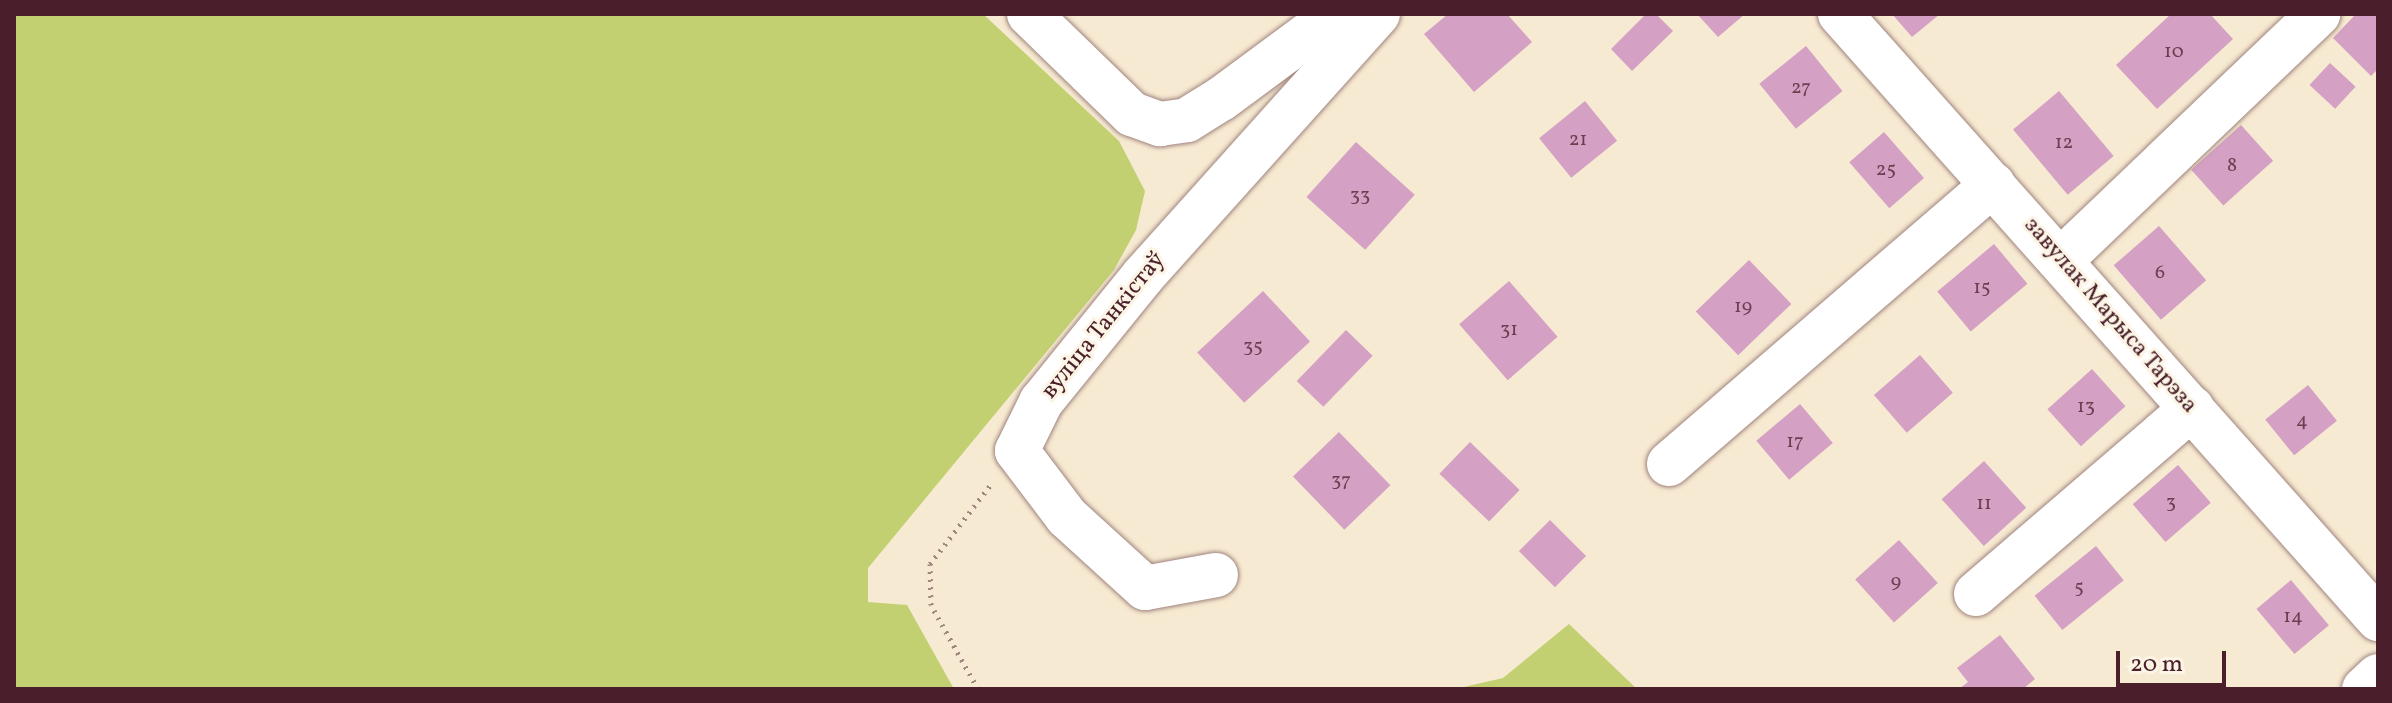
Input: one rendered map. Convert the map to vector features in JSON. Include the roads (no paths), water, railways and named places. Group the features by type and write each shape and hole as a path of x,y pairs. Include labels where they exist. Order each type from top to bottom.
{"street":[{"path":"1029,14 1132,114 1160,124 1187,120 1221,99 1336,14"},
{"name":"вуліца Танкістаў","path":"1216,575 1145,588 1067,517 1017,451 1041,402 1071,363 1378,14"},
{"name":"завулак Марыса Тарэза","path":"1840,14 2378,619"},
{"path":"2061,260 2318,14"},
{"path":"1669,464 1993,184"},
{"path":"1976,594 2192,408"},
{"path":"2364,689 2378,676"}]}
